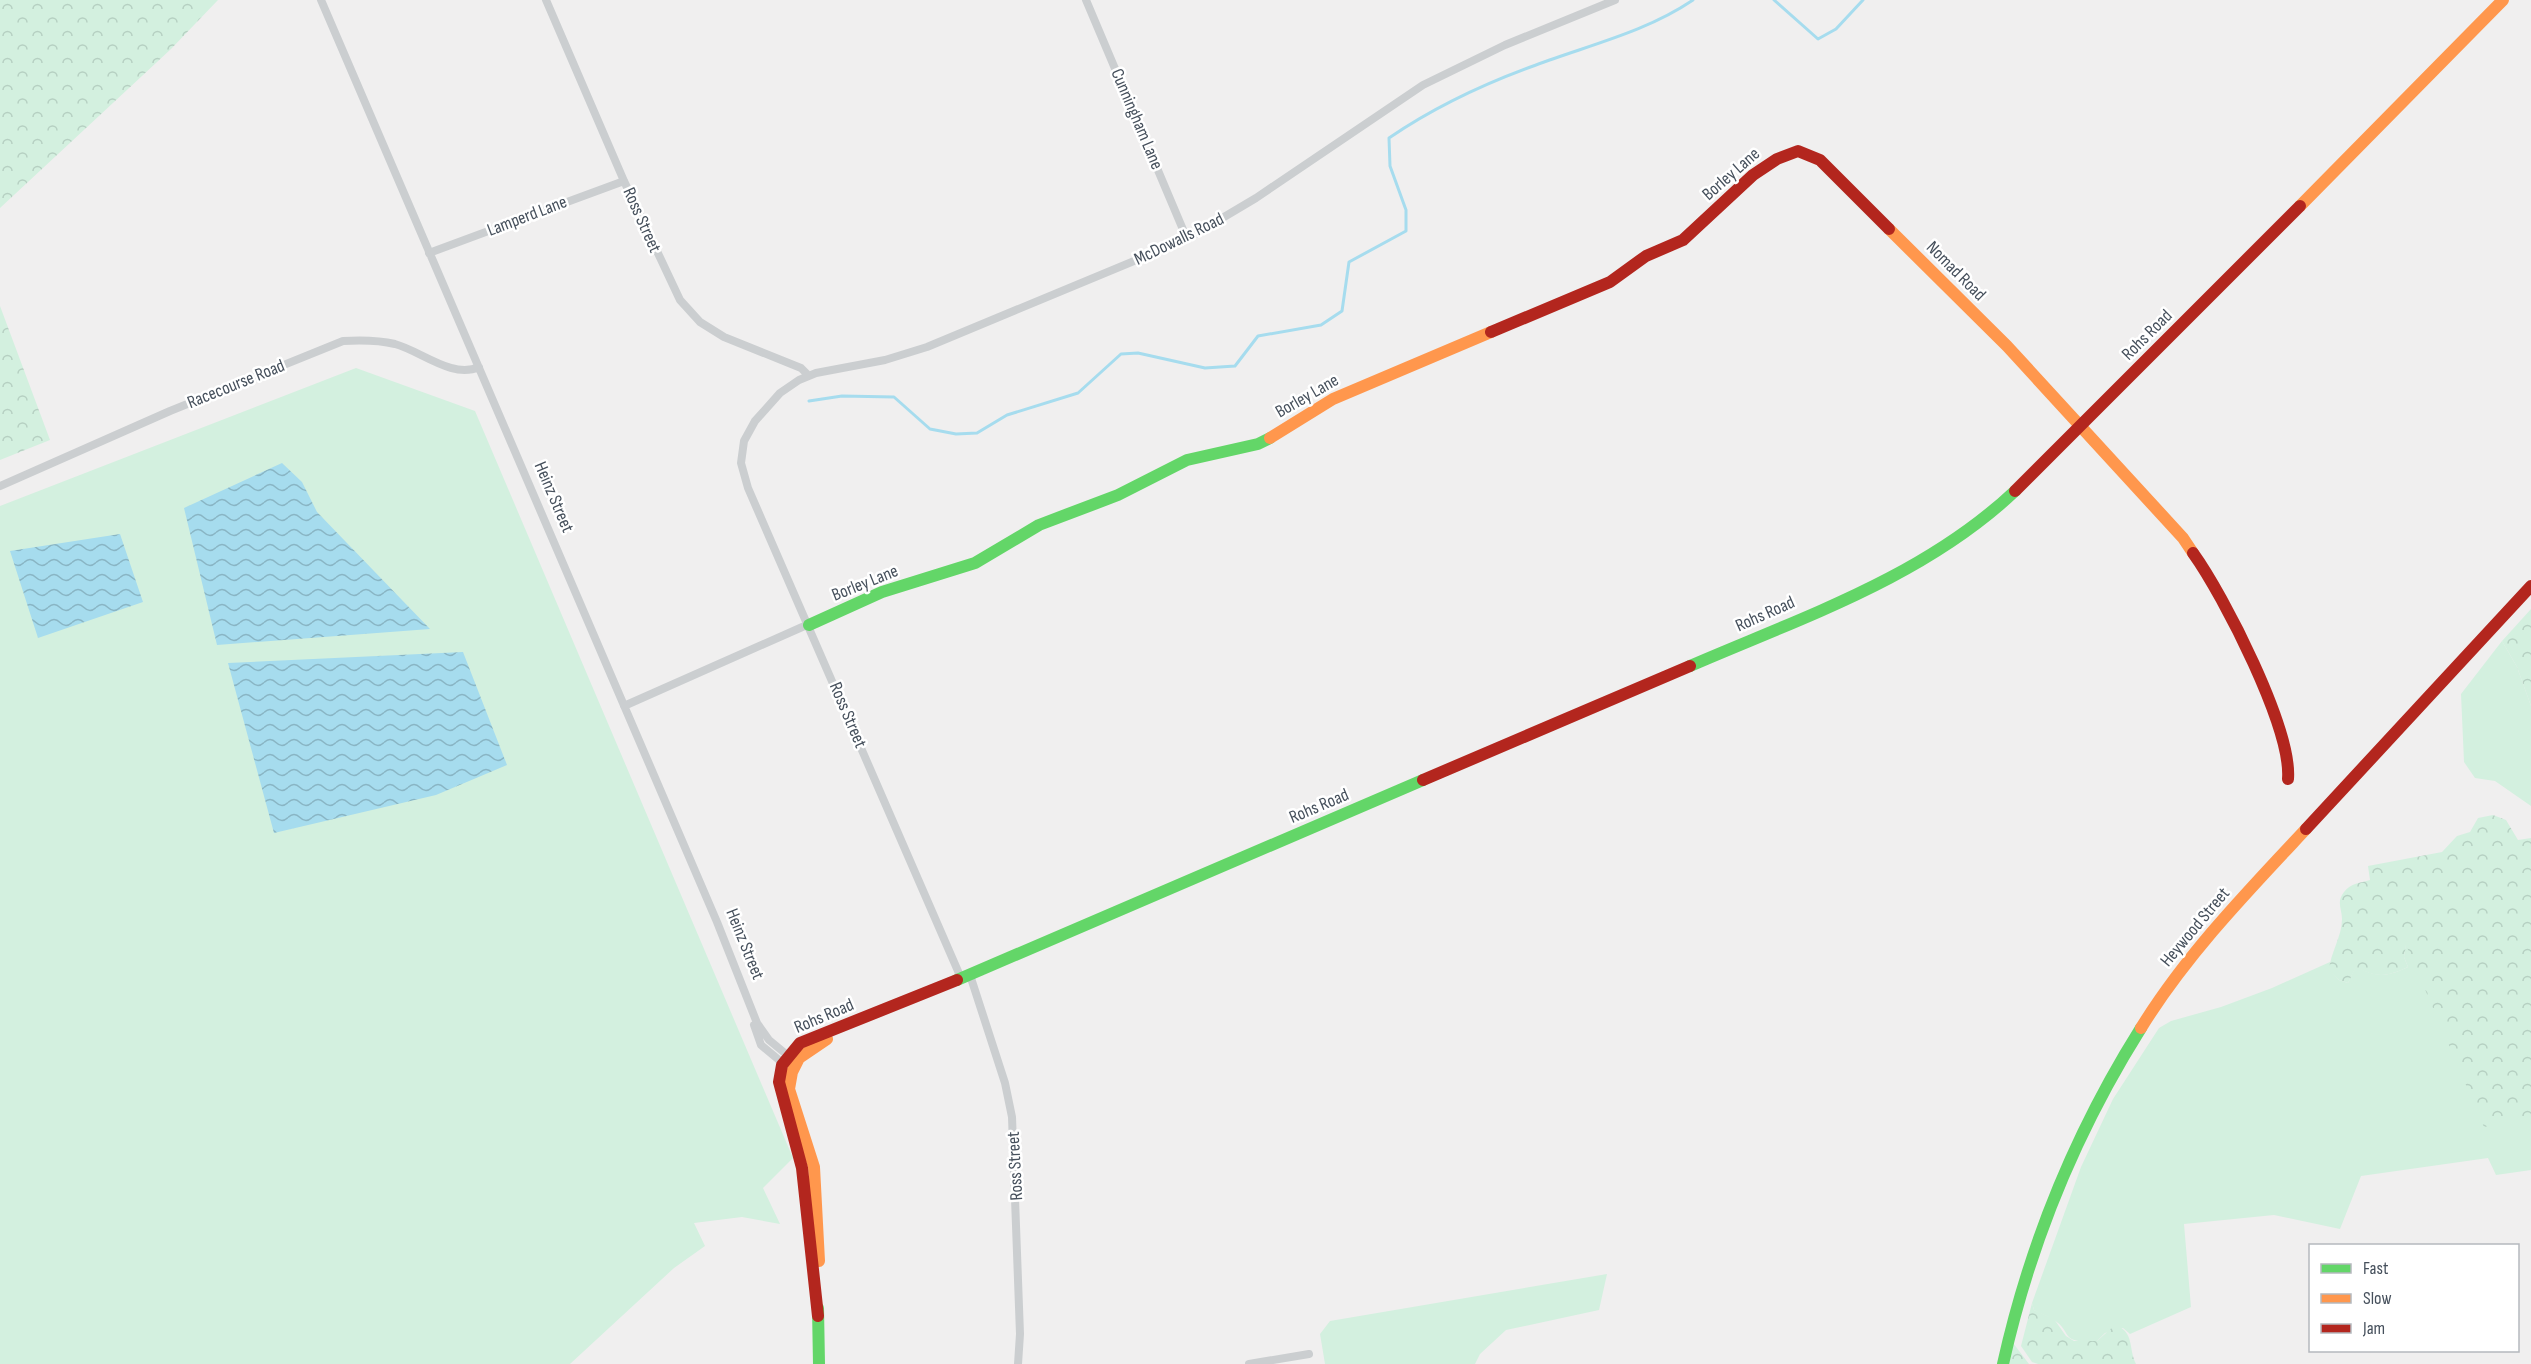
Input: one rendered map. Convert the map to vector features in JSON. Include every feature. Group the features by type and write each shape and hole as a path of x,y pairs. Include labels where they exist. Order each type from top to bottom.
{"street":[{"name":"Heinz Street","path":"321,0 736,967 751,1010 762,1032 789,1063"},
{"name":"Ross Street","path":"546,0 673,288 689,311 724,337 801,368 809,376"},
{"name":"Cunningham Lane","path":"1086,0 1187,239"},
{"name":"McDowalls Road","path":"741,450 748,431 770,403 791,384 809,376 885,360 927,347 1187,239 1256,198 1423,84 1505,45 1615,0"},
{"name":"Rohs Road","path":"789,1063 807,1039 877,1014 1875,586 1937,552 1991,513 2082,426 2503,0"},
{"name":"Nomad Road","path":"1798,151 1820,160 2007,346 2082,426"},
{"name":"Borley Lane","path":"624,706 882,592 975,563 1039,525 1118,495 1187,460 1258,444 1293,426 1333,399 1610,282 1647,256 1683,240 1753,175 1777,159 1798,151"},
{"name":"Lamperd Lane","path":"429,253 624,181"},
{"name":"Racecourse Road","path":"0,486 170,411 343,341 358,340 396,345 459,370 479,367"},
{"path":"2082,426 2183,538 2217,589 2238,629 2276,723 2288,760 2288,779"},
{"name":"Ross Street","path":"741,450 743,474 748,488 965,976 1005,1083 1014,1133 1018,1364"},
{"name":"Heywood Street","path":"2004,1364 2023,1284 2053,1197 2087,1120 2155,1007 2235,907 2531,586"},
{"path":"789,1063 779,1073 780,1092 797,1142 812,1213 819,1364"},
{"path":"1249,1364 1309,1354"}],"green space":[{"path":"0,0 218,0 171,49 0,208"},
{"path":"0,306 50,440 0,460"},
{"path":"356,368 475,411 793,1158 763,1188 780,1224 742,1217 694,1223 705,1246 674,1268 570,1364 0,1364 0,506"},
{"path":"2531,609 2531,706 2517,667 2502,641"},
{"path":"2502,641 2517,667 2531,706 2531,806 2495,781 2475,778 2464,762 2461,694"},
{"path":"2493,815 2506,820 2518,840 2531,838 2531,1119 2484,1127 2406,945 2404,957 2408,967 2394,973 2382,975 2356,967 2348,983 2339,980 2329,971 2341,926 2340,899 2350,887 2370,880 2368,866 2442,852 2457,836 2470,832 2478,818"},
{"path":"2531,917 2531,1170 2496,1175 2488,1158 2361,1176 2340,1229 2274,1215 2184,1224 2191,1307 2130,1334 2123,1328 2105,1333 2097,1341 2076,1341 2068,1336 2059,1324 2034,1310 2032,1303 2081,1167 2113,1099 2159,1028 2171,1021 2221,1007 2272,988 2330,962 2330,971 2339,980 2348,983 2356,966 2370,973 2382,975 2401,970 2408,967 2404,957 2407,935"},
{"path":"1607,1274 1599,1310 1506,1330 1480,1354 1475,1364 1325,1364 1320,1334 1330,1321"},
{"path":"2032,1303 2034,1310 2054,1319 2066,1336 2074,1341 2097,1341 2115,1325 2121,1328 2128,1336 2136,1364 2038,1364 2032,1362 2021,1346"},
{"path":"2013,1343 2029,1364 2006,1364"}],"water":[{"path":"282,463 302,482 317,512 430,629 217,645 184,508"},
{"path":"120,534 143,602 38,638 10,551"},
{"path":"463,652 507,765 436,795 274,833 228,663"}],"waterway":[{"path":"809,401 842,396 894,397 930,429 956,434 977,433 1007,415 1078,393 1121,354 1138,353 1205,368 1235,366 1258,336 1321,325 1342,311 1349,262 1406,231 1406,210 1390,166 1389,138 1424,116 1479,88 1637,29 1693,0"},
{"path":"1774,0 1818,39 1836,29 1863,0"}],"traffic: fast":[{"path":"809,625 882,592 975,563 1039,525 1118,495 1187,460 1258,444 1270,438"},
{"path":"1690,666 1818,612 1902,571 1942,548 1980,521 2015,491"},
{"path":"957,980 1423,780"},
{"path":"2003,1364 2027,1275 2057,1190 2095,1108 2141,1028"},
{"path":"818,1308 819,1364"}],"traffic: slow":[{"path":"2300,206 2503,0"},
{"path":"1889,229 2007,346 2183,538 2193,553"},
{"path":"1270,438 1333,399 1491,332"},
{"path":"2141,1028 2197,950 2306,829"},
{"path":"819,1261 814,1167 789,1089 792,1072 799,1058 827,1039"}],"traffic: jam":[{"path":"1491,332 1610,282 1646,256 1683,240 1753,175 1777,159 1798,151 1820,160 1889,229"},
{"path":"2015,491 2300,206"},
{"path":"2193,553 2221,599 2254,663 2279,729 2286,757 2288,779"},
{"path":"2306,829 2531,586"},
{"path":"1423,780 1690,666"},
{"path":"818,1316 802,1168 779,1082 782,1065 800,1043 957,980"}]}
